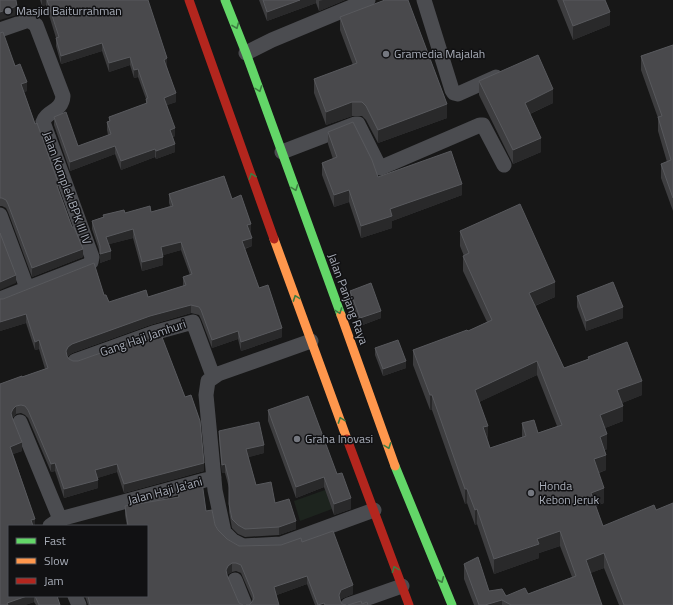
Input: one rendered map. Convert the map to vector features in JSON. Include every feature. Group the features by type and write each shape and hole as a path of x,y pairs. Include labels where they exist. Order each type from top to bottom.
{"main road":[{"path":"189,0 311,341 409,605"},
{"name":"Jalan Panjang Raya","path":"225,0 246,53 403,487 452,605"}],"street":[{"path":"246,53 272,40 368,0"},
{"path":"424,0 454,93 458,94 507,73"},
{"name":"Jalan Komplek BPK III IV","path":"0,30 26,21 30,21 36,25 62,96 60,106 45,118 44,122 92,256 91,262 88,265 0,299"},
{"path":"282,152 358,124 380,168 483,125 504,165"},
{"path":"2,224 27,288"},
{"name":"Gang Haji Jamhuri","path":"75,361 153,333 193,322 213,376"},
{"path":"214,478 206,394 208,381 213,376 311,341"},
{"path":"20,422 55,522"},
{"name":"Jalan Haji Ja'ani","path":"55,522 214,478 224,532 233,541 243,546 281,544 374,510"},
{"path":"234,580 245,605"},
{"path":"348,605 402,586"}],"shaded area":[{"path":"325,490 332,509 300,521 294,501"}],"building":[{"path":"0,0 16,0 17,6 0,12"},
{"path":"47,0 148,0 167,58 164,60 176,93 164,98 175,128 170,130 175,144 156,151 155,149 121,161 115,146 70,162 54,117 66,112 78,146 111,134 107,122 110,121 109,117 147,103 146,99 148,98 138,69 134,70 130,57 109,63 102,43 61,56 56,38 59,37"},
{"path":"263,0 300,0 267,12"},
{"name":"Gramedia Majalah","path":"385,0 408,0 447,104 378,130 366,106 362,102 352,102 326,112 314,79 357,63 340,17"},
{"path":"563,0 605,0 610,12 573,26"},
{"path":"3,32 15,66 20,64 27,82 21,84 35,124 37,123 72,227 74,227 83,249 32,268 8,204 6,200 0,198 0,33"},
{"path":"673,45 673,198 661,164 671,160 658,117 662,116 641,56"},
{"path":"538,55 553,89 525,103 541,138 513,150 479,81"},
{"path":"353,122 372,160 378,177 451,151 462,184 390,209 392,216 361,226 349,190 334,195 322,163 337,157 328,132"},
{"path":"224,176 232,199 241,195 251,224 247,225 252,238 242,241 259,288 268,285 282,328 241,342 238,331 212,340 201,310 199,307 191,305 150,316 72,344 68,347 66,351 69,359 78,361 160,332 185,397 191,395 200,421 204,463 124,484 117,464 95,470 98,480 64,489 55,463 51,464 28,410 25,406 16,406 11,413 22,442 10,447 35,519 31,520 33,525 8,525 8,597 24,597 7,603 8,605 0,605 0,384 48,368 39,340 35,342 26,314 0,322 0,299 94,263 104,295 106,295 109,302 146,290 148,297 186,285 183,277 192,274 181,242 161,247 163,257 142,262 133,229 106,237 111,251 100,254 100,246 92,221 104,217 103,215 124,210 125,213 150,206 151,212 173,206 169,194"},
{"path":"520,204 555,282 529,293 564,368 589,359 588,357 627,342 642,381 617,390 623,406 600,415 607,434 600,437 606,455 594,459 604,488 591,493 603,526 654,505 656,510 673,503 673,605 624,605 604,553 586,560 602,605 511,605 502,600 485,605 479,605 464,564 478,557 489,591 502,589 506,596 525,588 528,594 576,576 560,531 537,539 539,544 494,559 477,509 475,510 467,489 465,489 432,395 430,395 413,350 467,330 468,331 492,320 463,256 469,253 460,231","holes":["537,361 562,425 538,433 534,420 522,423 526,436 490,448 483,427 488,426 475,390"]},
{"path":"0,233 16,275 0,282"},
{"path":"613,282 623,307 586,321 577,296"},
{"path":"371,283 381,311 360,318 350,291"},
{"path":"398,340 406,361 383,369 375,348"},
{"path":"308,396 337,474 342,473 351,498 334,504 324,477 296,487 268,410"},
{"path":"259,422 264,445 246,449 256,485 271,482 275,503 289,499 296,521 279,527 245,529 232,519 229,504 229,480 225,464 222,465 219,431"},
{"path":"202,482 206,511 212,510 215,525 218,530 227,539 239,546 281,545 301,538 302,542 333,531 353,585 341,590 339,595 342,604 346,605 325,605 324,603 318,605 307,576 274,587 279,605 249,605 254,598 253,594 241,565 232,563 226,570 227,575 239,603 243,605 90,605 88,597 148,597 148,525 128,525 125,506 179,497 178,488"},
{"path":"35,597 57,597 60,605 39,605"},
{"path":"361,601 362,604 367,602 368,605 348,605"}],"traffic: fast":[{"path":"225,0 246,53 341,315"},
{"path":"395,466 452,605"}],"traffic: slow":[{"path":"274,239 347,439"},
{"path":"341,315 395,466"}],"traffic: jam":[{"path":"189,0 274,239"},
{"path":"347,439 409,605"}],"place":[{"name":"Masjid Baiturrahman","path":"8,11"},
{"name":"Gramedia Majalah","path":"386,54"},
{"name":"Graha Inovasi","path":"297,439"},
{"name":"Honda Kebon Jeruk","path":"531,493"}]}
